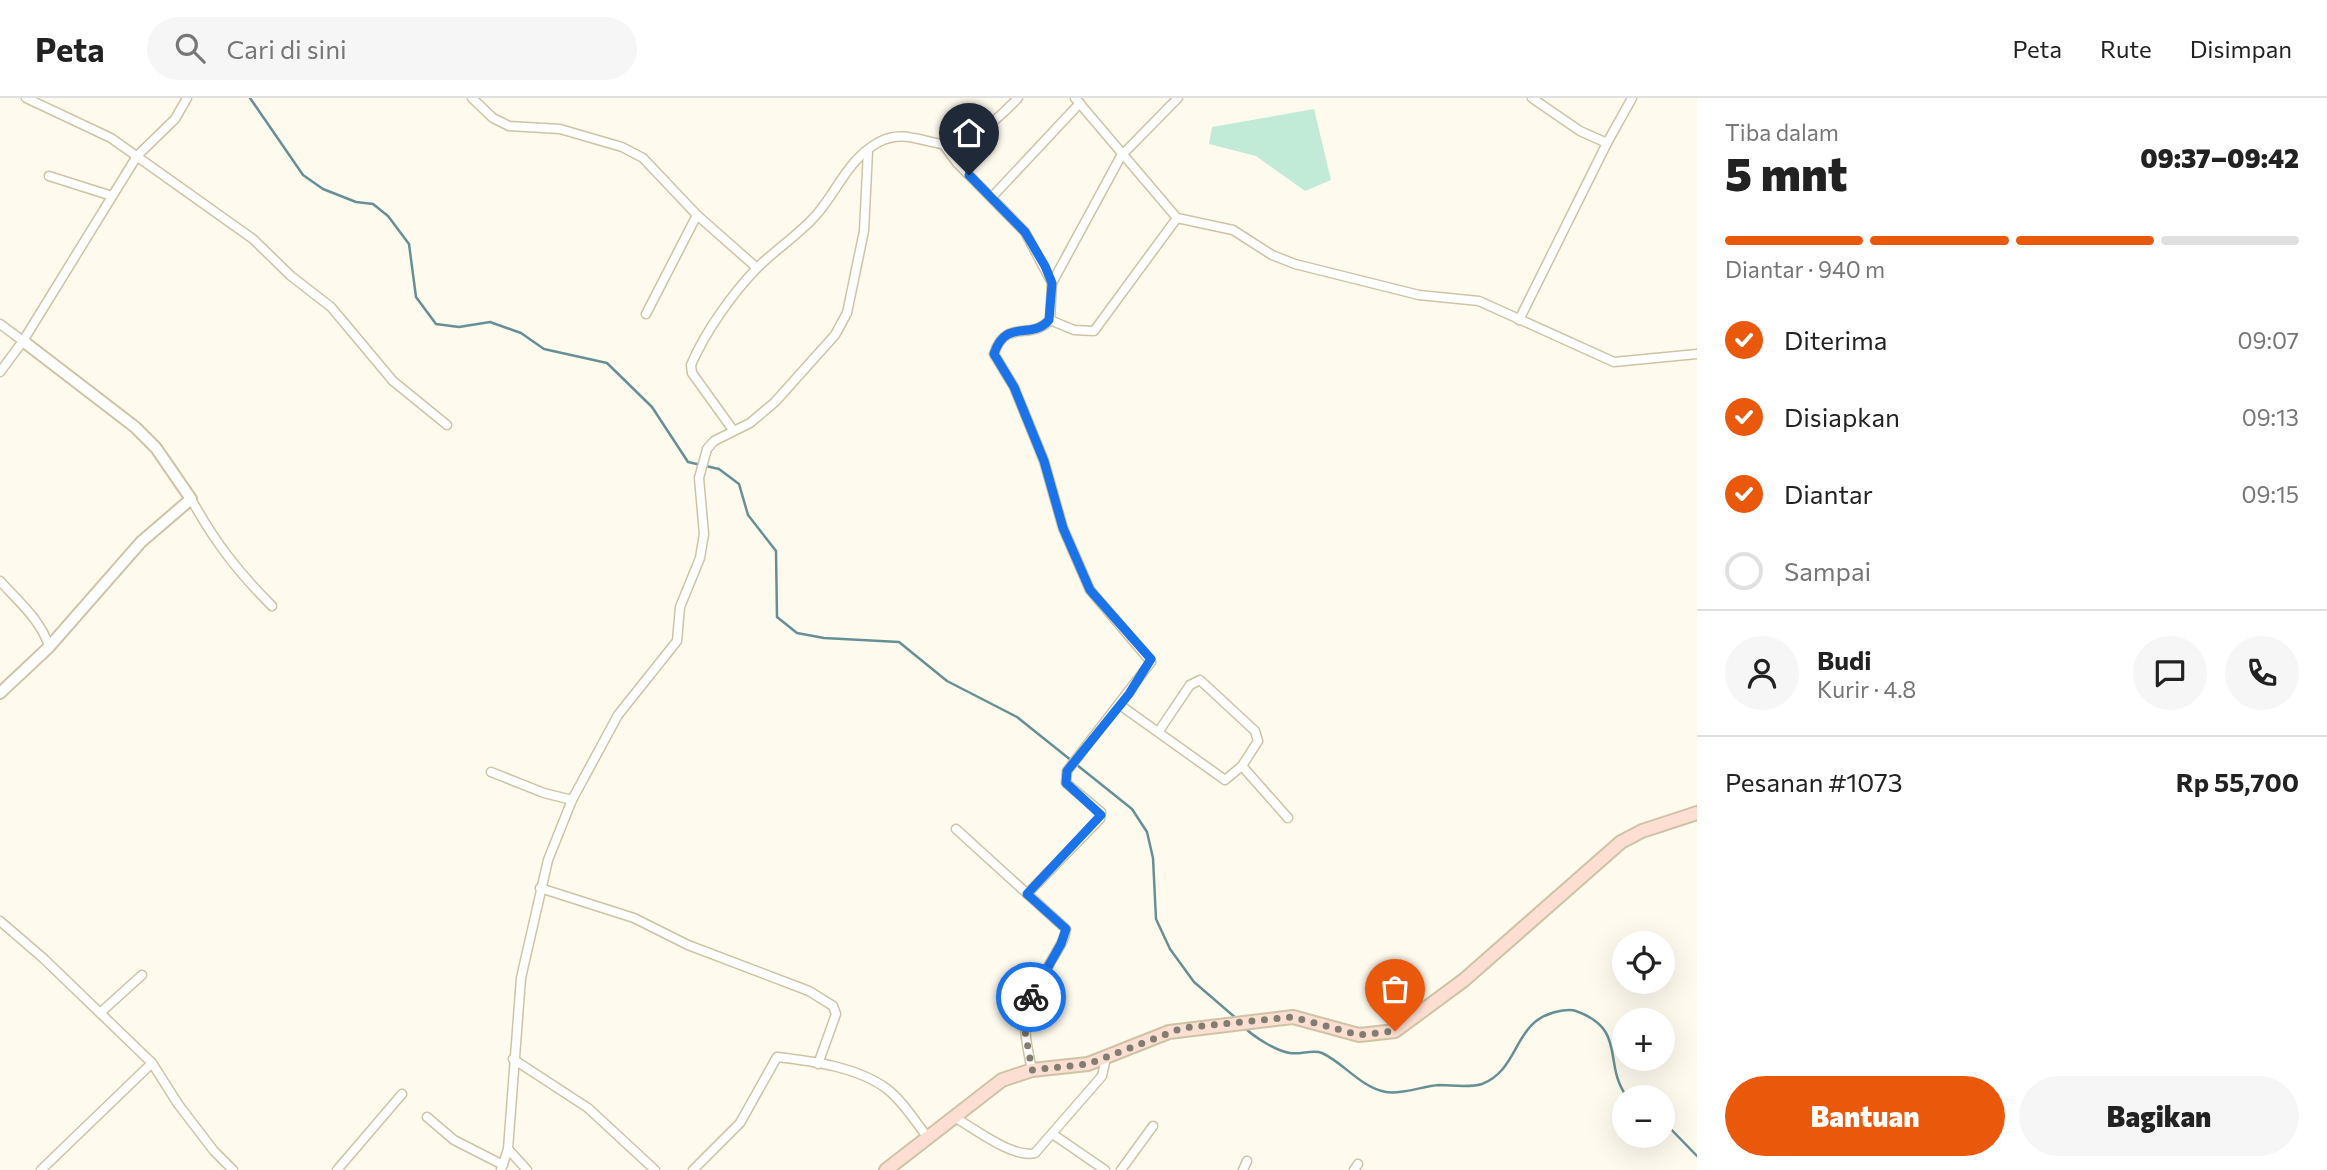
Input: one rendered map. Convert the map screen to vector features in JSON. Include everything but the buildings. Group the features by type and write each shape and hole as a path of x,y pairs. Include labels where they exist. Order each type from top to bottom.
{"main road":[{"path":"886,1170 1002,1080 1032,1070 1075,1067 1106,1058 1169,1032 1262,1020 1304,1019 1359,1035 1395,1031 1464,980 1622,842 1642,831 1697,813"}],"street":[{"path":"26,98 111,138 253,239 291,276 318,295 393,381 447,425"},
{"path":"0,372 23,341 137,156 175,119 187,98"},
{"path":"472,98 493,118 509,126 560,129 622,147 643,159 697,215 757,268"},
{"path":"733,430 692,373 691,365 726,309 757,268 818,213 838,180 878,142 895,136 921,137 943,144 963,140 978,132 1018,98"},
{"path":"1027,894 1100,819 1101,812 1069,787 1065,776 1120,705 1151,659 1090,590 1063,528 1044,461 1014,387 994,354 998,342 1006,334 1038,328 1049,320 1052,283 1121,156 1178,98"},
{"path":"1532,98 1580,131 1607,144"},
{"path":"1519,320 1632,98"},
{"path":"992,197 1077,101 1121,156 1177,218 1233,230 1272,255 1295,264 1419,295 1479,301 1614,362 1697,354"},
{"path":"943,144 957,163 1025,232 1052,283"},
{"path":"427,1117 454,1140 502,1168 508,1149 521,978 540,888 572,800 618,715 677,641 680,607 700,558 704,534 699,478 702,460 714,441 750,422 801,377 835,335 847,313 863,232 868,151"},
{"path":"49,176 112,196"},
{"path":"646,314 697,215"},
{"path":"1049,320 1074,330 1094,331 1177,218"},
{"path":"0,324 135,427 156,448 235,569 272,606"},
{"path":"0,693 49,647 141,542 191,499"},
{"path":"0,581 33,617 46,635 49,647"},
{"path":"1120,705 1225,780 1242,766 1258,737 1200,680 1190,685 1182,694 1159,731"},
{"path":"1242,766 1288,818"},
{"path":"491,772 544,793 572,800"},
{"path":"956,829 1066,929 1061,944 1025,1011 1024,1034 1032,1070"},
{"path":"540,888 634,918 688,944 782,979 827,1001 836,1014 818,1063"},
{"path":"0,921 152,1063 178,1104 233,1170"},
{"path":"100,1013 142,975"},
{"path":"693,1170 740,1123 777,1057 818,1063 857,1074 886,1088 929,1139"},
{"path":"954,1116 1020,1155 1035,1153 1054,1135 1102,1076 1106,1058"},
{"path":"513,1059 589,1108 655,1170"},
{"path":"41,1170 152,1063"},
{"path":"337,1170 402,1094"},
{"path":"1121,1170 1153,1126"},
{"path":"1054,1135 1105,1170"},
{"path":"508,1149 527,1170"},
{"path":"1243,1170 1247,1161"}],"green space":[{"path":"1314,109 1331,180 1305,191 1256,156 1209,144 1212,127"}],"waterway":[{"path":"250,98 303,175 323,189 356,202 373,204 388,216 409,244 416,297 436,324 459,327 490,322 521,333 544,349 607,363 652,407 688,462 719,469 739,484 748,515 776,551 777,617 797,633 824,638 899,642 947,681 1017,717 1132,809 1147,832 1153,858 1156,919 1170,949 1194,982 1237,1019"},
{"path":"1244,1027 1278,1050 1322,1053 1368,1085 1386,1092 1398,1092 1439,1085 1482,1084 1495,1077 1504,1067 1533,1024 1545,1016 1572,1010 1592,1019 1602,1028 1612,1048 1621,1085"},
{"path":"1675,1133 1697,1156"}],"way so far":[{"path":"1031,997 1023,1020 1032,1070 1088,1064 1182,1028 1284,1017 1316,1021 1359,1035 1395,1031"}],"route":[{"path":"969,175 1025,232 1052,283 1049,293 1049,320 1045,326 1006,334 998,342 994,354 996,361 1014,387 1044,461 1063,528 1090,590 1098,603 1151,659 1150,665 1129,694 1074,761 1065,776 1069,787 1101,812 1101,815 1027,894 1066,929 1061,944 1031,997"}]}
